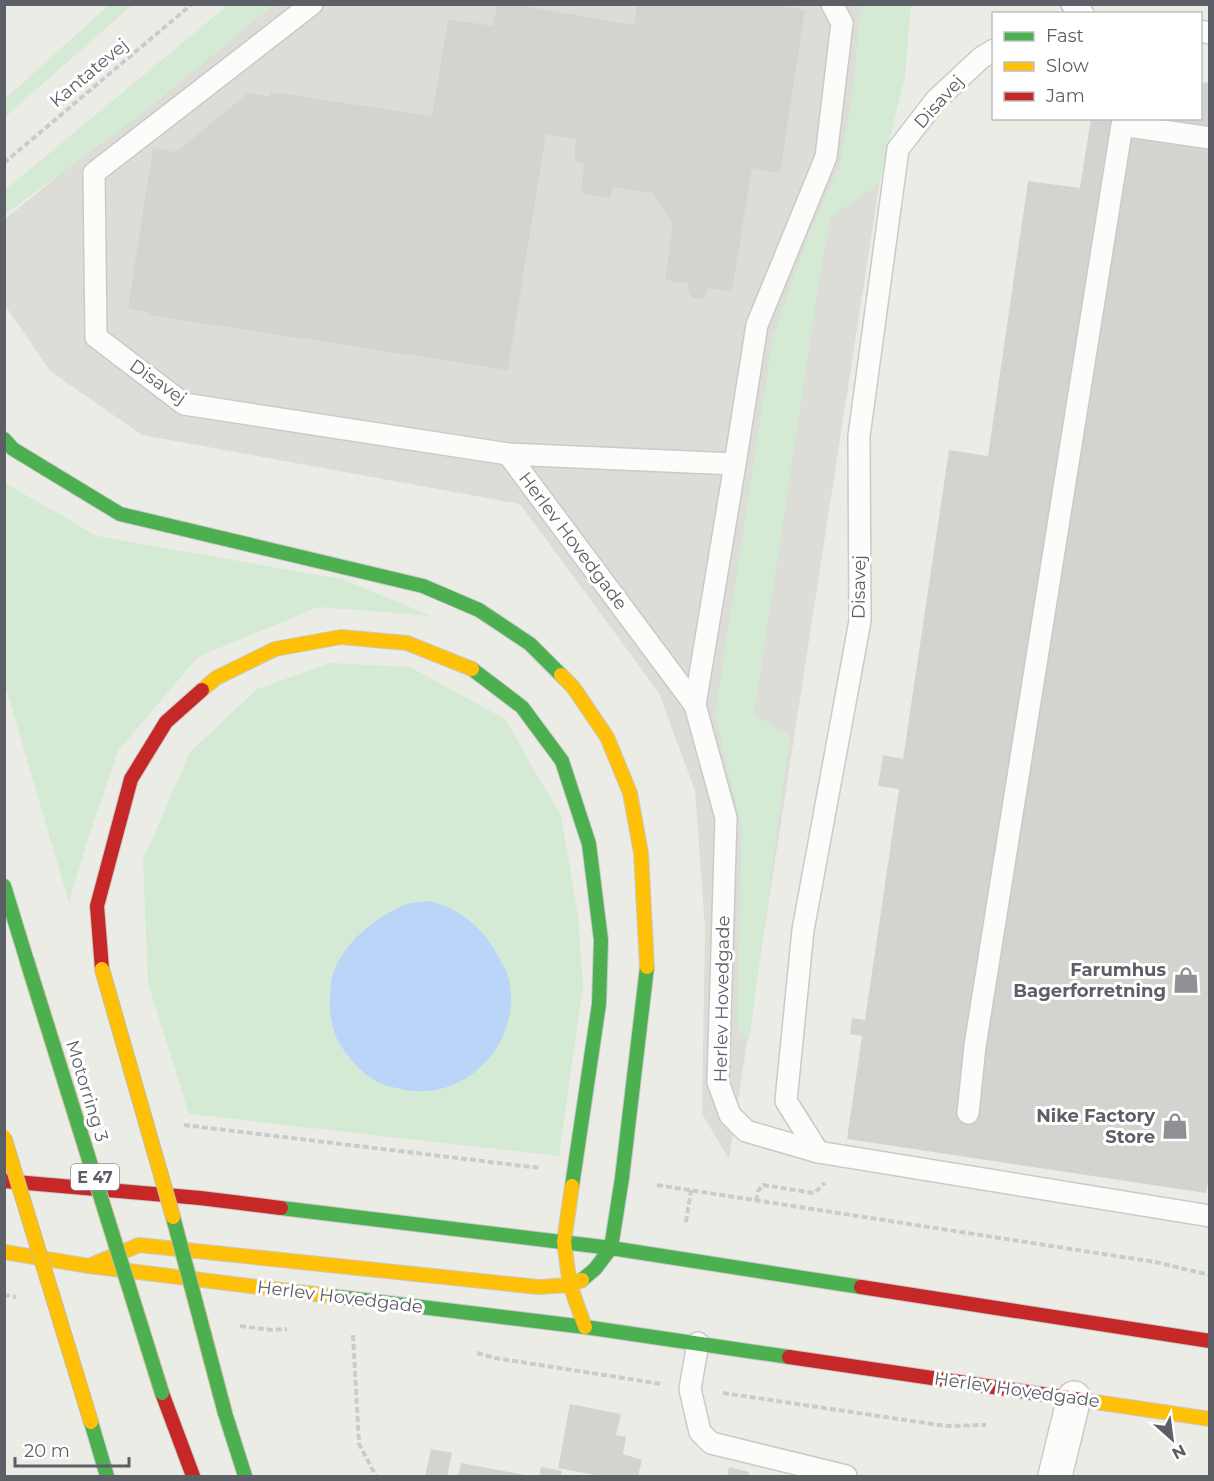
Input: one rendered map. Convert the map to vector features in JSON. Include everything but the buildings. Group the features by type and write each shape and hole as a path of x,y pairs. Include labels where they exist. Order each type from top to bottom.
{"main road":[{"path":"4,440 13,449 120,514 423,586 480,610 530,644 573,687 607,737 630,794 642,864 648,963 622,1178 610,1248 595,1269 580,1281 570,1285 538,1287 139,1245 89,1266"},
{"path":"244,1476 166,1190 102,969 97,906 131,779 166,722 216,678 275,649 341,637 407,643 469,667 522,707 562,760 590,844 601,940 599,1004 564,1242 570,1285 585,1327"},
{"name":"Motorring 3","path":"4,886 162,1393 193,1476"},
{"path":"4,1137 106,1476"},
{"path":"4,1181 200,1198 610,1248 1209,1341"},
{"name":"Herlev Hovedgade","path":"4,1252 89,1266 585,1327 1209,1419"}],"street":[{"path":"1055,1476 1074,1398"}],"lane":[{"name":"Disavej","path":"312,4 94,173 96,337 184,404 508,454 735,464"},
{"path":"695,705 757,325 826,157 842,23 832,4"},
{"name":"Disavej","path":"818,1152 786,1101 803,930 860,621 859,436 898,149 936,100 992,51"},
{"path":"968,1113 975,1046 1122,125 1209,138"},
{"name":"Herlev Hovedgade","path":"508,454 695,705 726,818 717,1082 730,1115 746,1131 818,1152 1209,1216"},
{"path":"698,1343 690,1389 700,1432 711,1443 846,1476"}],"path":[{"name":"Kantatevej","path":"4,163 192,4"},
{"path":"4,1295 28,1298"},
{"path":"237,1325 272,1330 295,1329"},
{"path":"352,1328 359,1444 376,1476"},
{"path":"473,1352 505,1360 690,1389 946,1426 989,1425"}],"shaded area":[{"path":"266,5 907,5 729,1159 702,1114 705,927 695,791 659,693 520,504 142,435 50,371 5,305 4,220"}],"green space":[{"path":"110,4 132,5 5,117 5,99"},
{"path":"228,5 273,5 143,113 5,214 5,190"},
{"path":"861,5 911,5 905,76 879,184 831,216 821,269 754,715 790,735 749,1042 737,1028 742,827 715,715 773,336 809,234 839,167 852,98"},
{"path":"5,483 97,536 341,579 432,616 318,607 198,657 118,751 69,903 5,685"},
{"path":"331,663 410,667 505,719 561,816 578,915 583,986 559,1156 189,1114 148,983 143,860 190,752 257,689"}],"water":[{"path":"429,901 440,904 470,921 492,946 508,976 511,1000 508,1023 499,1044 485,1062 468,1077 448,1087 425,1091 401,1089 381,1084 368,1076 343,1049 332,1024 331,983 338,962 345,951 372,923 409,903"}],"traffic: fast":[{"path":"4,439 13,449 120,514 423,586 479,610 530,644 561,675"},
{"path":"472,669 522,707 562,761 589,844 601,940 599,1004 572,1186"},
{"path":"4,886 27,961"},
{"path":"27,961 162,1393"},
{"path":"582,1280 595,1269 611,1248 622,1178 647,967"},
{"path":"281,1208 611,1248 861,1287"},
{"path":"173,1217 225,1413"},
{"path":"331,1296 585,1327 789,1357"},
{"path":"225,1413 245,1476"},
{"path":"91,1422 107,1476"}],"traffic: slow":[{"path":"202,690 216,678 275,649 341,637 407,643 472,669"},
{"path":"561,675 573,687 607,737 630,793 641,853 647,967"},
{"path":"102,969 173,1217"},
{"path":"4,1137 91,1422"},
{"path":"572,1186 564,1242 570,1285 585,1327"},
{"path":"89,1266 139,1245 538,1287 570,1285 582,1280"},
{"path":"4,1252 89,1266 331,1296"},
{"path":"1082,1400 1210,1419"}],"traffic: jam":[{"path":"102,969 97,906 131,779 166,722 202,690"},
{"path":"4,1181 200,1198 281,1208"},
{"path":"861,1287 1210,1341"},
{"path":"789,1357 1082,1400"},
{"path":"162,1393 193,1476"}],"place":[{"name":"Farumhus Bagerforretning","path":"1186,980"},
{"name":"Nike Factory Store","path":"1175,1126"}]}
